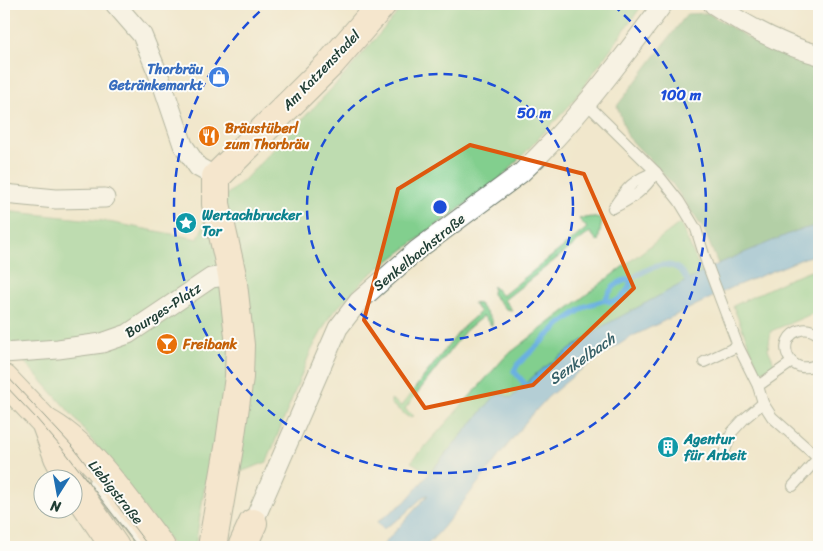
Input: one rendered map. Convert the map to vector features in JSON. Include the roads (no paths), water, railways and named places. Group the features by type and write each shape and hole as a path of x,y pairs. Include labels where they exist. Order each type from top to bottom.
{"street":[{"path":"115,4 142,35 163,86 183,145 198,167 216,177 216,204 232,275 240,345 239,377 212,547"},
{"name":"Am Katzenstadel","path":"216,177 331,63 382,4"},
{"name":"Senkelbachstraße","path":"247,535 338,328 358,302 417,250 521,174 536,160 586,103 663,4"},
{"path":"713,4 776,40 819,55"},
{"path":"4,194 56,199 105,198"},
{"name":"Bourges-Platz","path":"4,353 58,349 102,343 128,334 211,278 232,275"},
{"name":"Liebigstraße","path":"5,382 45,422 56,428 104,472 161,547"},
{"name":"Liebigstraße","path":"45,422 58,457 70,468"},
{"name":"Liebigstraße","path":"82,484 113,546"}],"lane":[{"path":"586,103 656,172 679,201 696,229 738,346 758,386 763,403 772,417 818,458 793,486"},
{"path":"819,335 805,329 793,334 786,346 786,352 792,362 799,367 806,368 819,363"},
{"path":"704,362 738,346"},
{"path":"758,386 792,362"},
{"path":"722,456 732,432 744,418 763,403"},
{"path":"82,479 144,547"}],"water":[{"name":"Senkelbach","path":"819,225 819,254 733,287 629,338 578,372 548,397 528,419 442,529 425,547 381,547 428,495 424,496 400,518 383,529 377,522 405,502 495,396 502,394 511,398 538,372 605,325 718,264 796,231"}],"waterway":[{"path":"530,390 514,371 518,364 560,324 586,306 605,300 612,302 620,299 629,288 631,279 657,266 664,265 677,268 683,273 690,288"},
{"path":"605,300 615,286 622,281 631,279"}],"tram line":[{"path":"4,373 73,447 149,547"},
{"path":"4,384 66,453 138,547"}],"place":[{"name":"Thorbräu Getränkemarkt","path":"219,77"},
{"name":"Bräustüberl zum Thorbräu","path":"209,136"},
{"name":"Wertachbrucker Tor","path":"186,223"},
{"name":"Freibank","path":"167,344"},
{"name":"Agentur für Arbeit","path":"668,447"}]}
